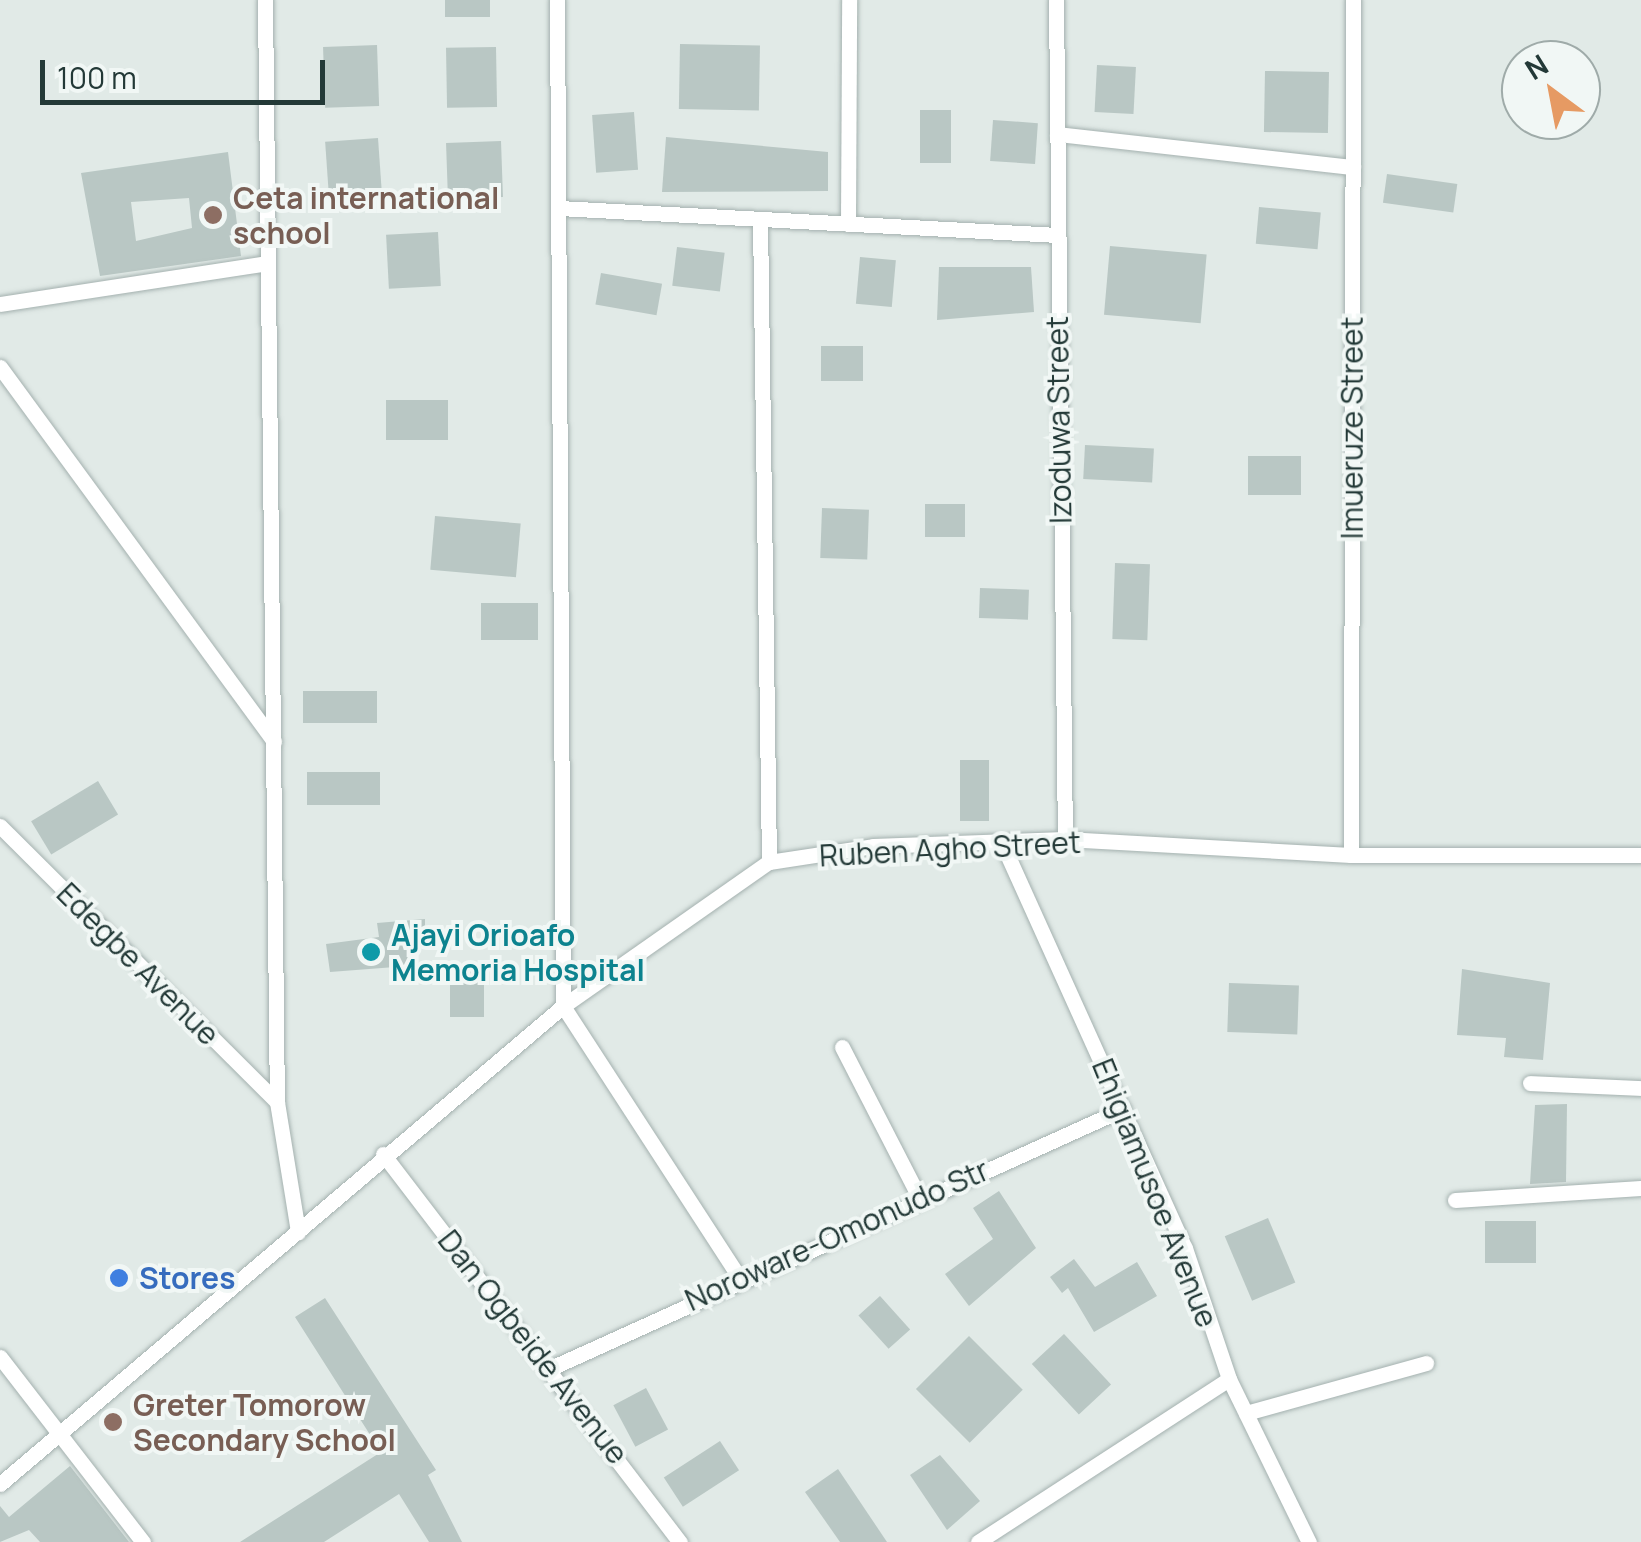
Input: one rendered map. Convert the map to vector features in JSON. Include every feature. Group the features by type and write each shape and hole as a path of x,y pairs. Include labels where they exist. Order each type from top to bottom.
{"street":[{"path":"265,0 277,1102 298,1232"},
{"path":"557,0 563,1006 738,1276"},
{"path":"848,224 849,0"},
{"name":"Izoduwa Street","path":"1056,0 1064,839"},
{"name":"Imueruze Street","path":"1351,856 1353,0"},
{"path":"1056,134 1353,167"},
{"path":"559,208 1057,235"},
{"path":"760,219 770,862"},
{"path":"0,304 267,263"},
{"path":"0,367 274,742"},
{"name":"Edegbe Avenue","path":"0,826 277,1102"},
{"name":"Ruben Agho Street","path":"0,1484 298,1232 383,1154 563,1006 770,862 873,846 1064,839 1351,856 1641,855"},
{"name":"Ehigiamusoe Avenue","path":"1002,843 1123,1109 1230,1379 1309,1542"},
{"path":"842,1046 919,1198"},
{"path":"1530,1084 1641,1088"},
{"name":"Noroware-Omonudo Str","path":"553,1366 738,1276 1123,1109"},
{"name":"Dan Ogbeide Avenue","path":"383,1154 553,1366 680,1542"},
{"path":"1455,1200 1641,1188"},
{"path":"0,1357 64,1432 143,1542"},
{"path":"1246,1413 1426,1363"},
{"path":"978,1542 1230,1379"}],"building":[{"path":"445,0 490,0 490,17 445,17"},
{"path":"680,44 760,45 759,110 679,109"},
{"path":"377,45 379,106 325,108 323,47"},
{"path":"496,47 497,107 447,108 446,48"},
{"path":"1097,65 1136,67 1133,114 1095,112"},
{"path":"1265,71 1329,72 1328,133 1264,132"},
{"path":"920,110 951,110 951,163 920,163"},
{"path":"634,112 638,170 596,173 592,115"},
{"path":"993,120 1038,123 1035,164 990,161"},
{"path":"666,137 828,152 828,191 662,192"},
{"path":"378,138 382,192 329,196 325,142"},
{"path":"501,141 503,197 448,199 446,143"},
{"name":"Ceta international school","path":"228,152 241,256 100,276 81,173","holes":["189,198 192,228 136,241 131,202"]},
{"path":"1387,174 1457,184 1453,213 1383,203"},
{"path":"1259,207 1321,212 1318,249 1256,244"},
{"path":"438,232 441,286 389,289 386,235"},
{"path":"1110,246 1207,254 1201,323 1104,315"},
{"path":"677,247 725,253 720,292 672,286"},
{"path":"860,257 896,260 892,307 856,304"},
{"path":"939,267 1031,267 1034,312 937,320"},
{"path":"601,273 662,284 657,315 595,305"},
{"path":"821,346 863,346 863,381 821,381"},
{"path":"386,400 448,400 448,440 386,440"},
{"path":"1085,445 1154,449 1152,483 1083,479"},
{"path":"1248,456 1301,456 1301,495 1248,495"},
{"path":"925,504 965,504 965,537 925,537"},
{"path":"822,508 869,510 867,560 820,558"},
{"path":"435,516 521,523 516,577 430,570"},
{"path":"1115,563 1150,564 1147,640 1112,639"},
{"path":"980,588 1029,590 1028,620 979,618"},
{"path":"481,603 538,603 538,640 481,640"},
{"path":"303,691 377,691 377,723 303,723"},
{"path":"960,760 989,760 989,821 960,821"},
{"path":"307,772 380,772 380,805 307,805"},
{"path":"98,781 118,814 51,855 31,821"},
{"name":"Ajayi Orioafo Memoria Hospital","path":"425,919 425,939 413,941 408,966 330,972 326,944 379,937 377,923"},
{"path":"450,965 484,965 484,1017 450,1017"},
{"path":"1462,969 1550,983 1543,1060 1504,1057 1506,1038 1457,1035"},
{"path":"1229,983 1299,985 1297,1034 1227,1032"},
{"path":"1567,1104 1566,1182 1530,1184 1535,1105"},
{"path":"999,1191 1036,1248 969,1306 945,1274 993,1239 973,1208"},
{"path":"1268,1218 1295,1282 1252,1301 1225,1236"},
{"path":"1485,1221 1536,1221 1536,1263 1485,1263"},
{"path":"1074,1259 1095,1287 1137,1262 1157,1296 1094,1332 1068,1288 1062,1293 1050,1277"},
{"path":"880,1296 910,1329 889,1349 858,1315"},
{"path":"325,1298 436,1470 428,1475 462,1542 429,1542 399,1494 324,1542 240,1542 381,1452 295,1317"},
{"path":"1064,1334 1111,1384 1079,1414 1032,1364"},
{"path":"969,1336 1023,1390 970,1443 916,1389"},
{"path":"646,1388 668,1429 635,1447 613,1405"},
{"path":"720,1441 739,1470 683,1507 664,1477"},
{"path":"940,1455 980,1501 947,1530 910,1475"},
{"path":"70,1466 129,1542 40,1542 29,1530 0,1542 0,1506 9,1517"},
{"path":"838,1469 887,1542 840,1542 805,1492"}],"place":[{"name":"Ceta international school","path":"213,215"},
{"name":"Ajayi Orioafo Memoria Hospital","path":"371,952"},
{"name":"Stores","path":"119,1278"},
{"name":"Greter Tomorow Secondary School","path":"113,1422"}]}
